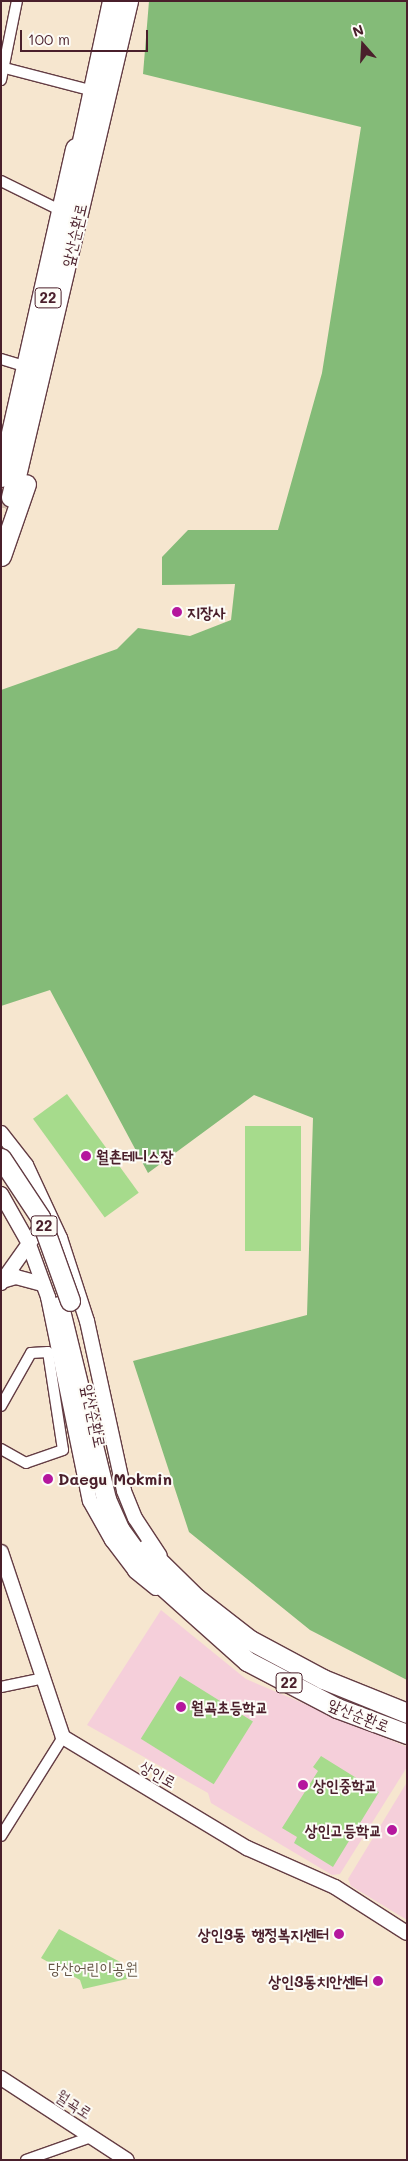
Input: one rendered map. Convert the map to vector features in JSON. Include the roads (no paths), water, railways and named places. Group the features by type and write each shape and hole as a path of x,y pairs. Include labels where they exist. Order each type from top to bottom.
{"highway":[{"name":"앞산순환로","path":"112,1 8,496 97,138 128,1"},
{"path":"1,477 75,147 93,95"},
{"path":"3,547 29,474 88,206 97,138"},
{"name":"앞산순환로","path":"1,1158 40,1216 59,1295 114,1495 136,1537 191,1603 247,1661 337,1708 407,1734"},
{"name":"앞산순환로","path":"1,1180 39,1243 59,1295"},
{"name":"앞산순환로","path":"191,1603 250,1640 323,1678 407,1714"}],"street":[{"path":"1,80 17,1"},
{"path":"3,67 93,95"},
{"path":"1,181 60,210"},
{"path":"1,359 27,367"},
{"path":"1,1133 26,1165 49,1216 90,1501 112,1540 135,1571 191,1603"},
{"path":"1,1194 59,1295"},
{"path":"2,1282 28,1242 49,1216"},
{"path":"2,1282 16,1277 59,1295"},
{"path":"1,1406 4,1394 31,1353 48,1352 63,1450 26,1463 1,1449"},
{"path":"1,1552 63,1737 1,1836"},
{"path":"1,1687 44,1678"},
{"name":"상인로","path":"63,1737 246,1848 335,1887 407,1933"},
{"name":"월곡로","path":"1,2078 127,2160"},
{"path":"26,2160 91,2137"}],"tunnel":[{"path":"1,507 4,496"}],"place":[{"name":"지장사","path":"177,612"},
{"name":"월촌테니스장","path":"86,1156"},
{"name":"Daegu Mokmin","path":"48,1479"},
{"name":"월곡초등학교","path":"181,1707"},
{"name":"상인중학교","path":"303,1785"},
{"name":"상인고등학교","path":"392,1830"},
{"name":"상인3동 행정복지센터","path":"339,1934"},
{"name":"상인3동치안센터","path":"378,1981"}],"park label":[{"name":"당산어린이공원","path":"93,1968"}]}
